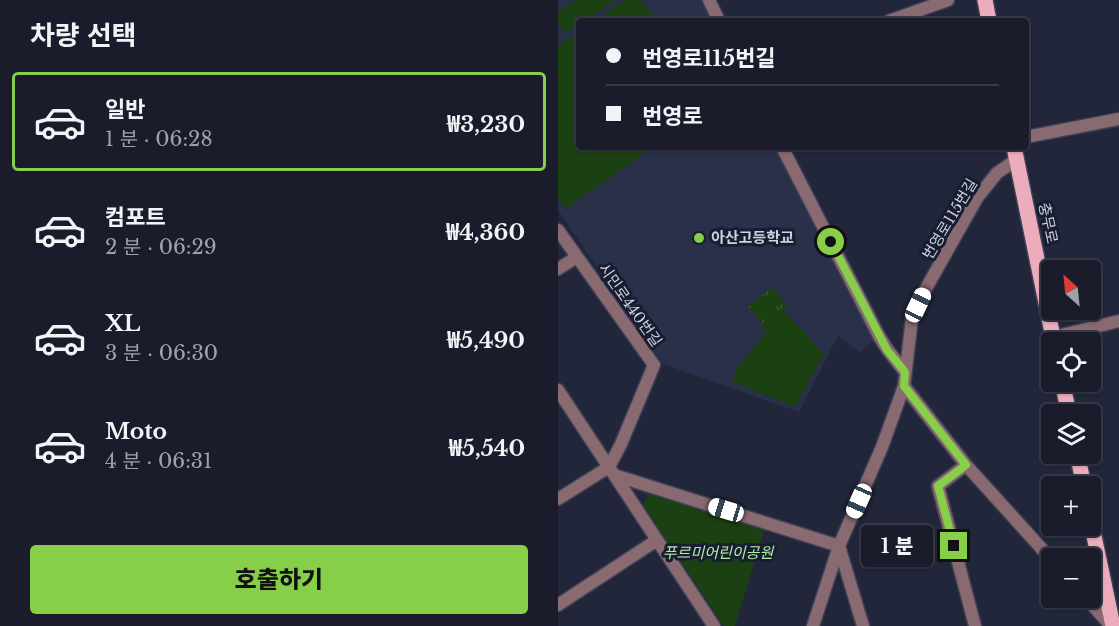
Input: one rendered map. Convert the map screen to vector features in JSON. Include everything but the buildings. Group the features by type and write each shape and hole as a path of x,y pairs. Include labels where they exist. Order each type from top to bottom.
{"main road":[{"path":"985,0 988,18"},
{"name":"충무로","path":"1015,153 1052,332"},
{"path":"1094,536 1112,626"}],"street":[{"path":"709,0 718,18"},
{"path":"897,18 948,0"},
{"path":"1029,136 1119,118"},
{"path":"784,150 879,336 905,372"},
{"name":"번영로115번길","path":"813,626 839,546 882,447 904,386 912,318 924,292 977,198 1015,153"},
{"name":"시민로440번길","path":"558,230 654,365 611,471"},
{"path":"558,269 577,257"},
{"path":"1081,332 1119,321"},
{"path":"904,386 966,465 1041,548"},
{"path":"558,390 714,626"},
{"path":"966,465 938,486 975,626"},
{"path":"558,499 611,471 839,546 862,626"},
{"path":"558,605 657,540"},
{"path":"1096,543 1096,548"},
{"path":"1095,608 1112,626"}],"shaded area":[{"path":"558,0 706,0 715,18 576,18 576,150 779,150 874,341 860,352 838,336 799,412 663,364 558,210"}],"green space":[{"path":"576,0 615,1 589,18 576,18 576,26 565,34 558,23 558,12"},
{"path":"625,0 642,0 655,18 598,18"},
{"path":"576,33 576,150 649,150 565,209 558,198 558,46"},
{"path":"773,287 787,305 762,324 748,306"},
{"path":"782,309 824,353 795,407 732,382 737,368 766,332 762,324"},
{"name":"푸르미어린이공원","path":"651,492 764,530 735,626 724,626 643,505"}],"place":[{"name":"아산고등학교","path":"699,238"}],"route":[{"path":"831,242 887,350 905,372 904,386 966,465 938,486 954,546"}]}
